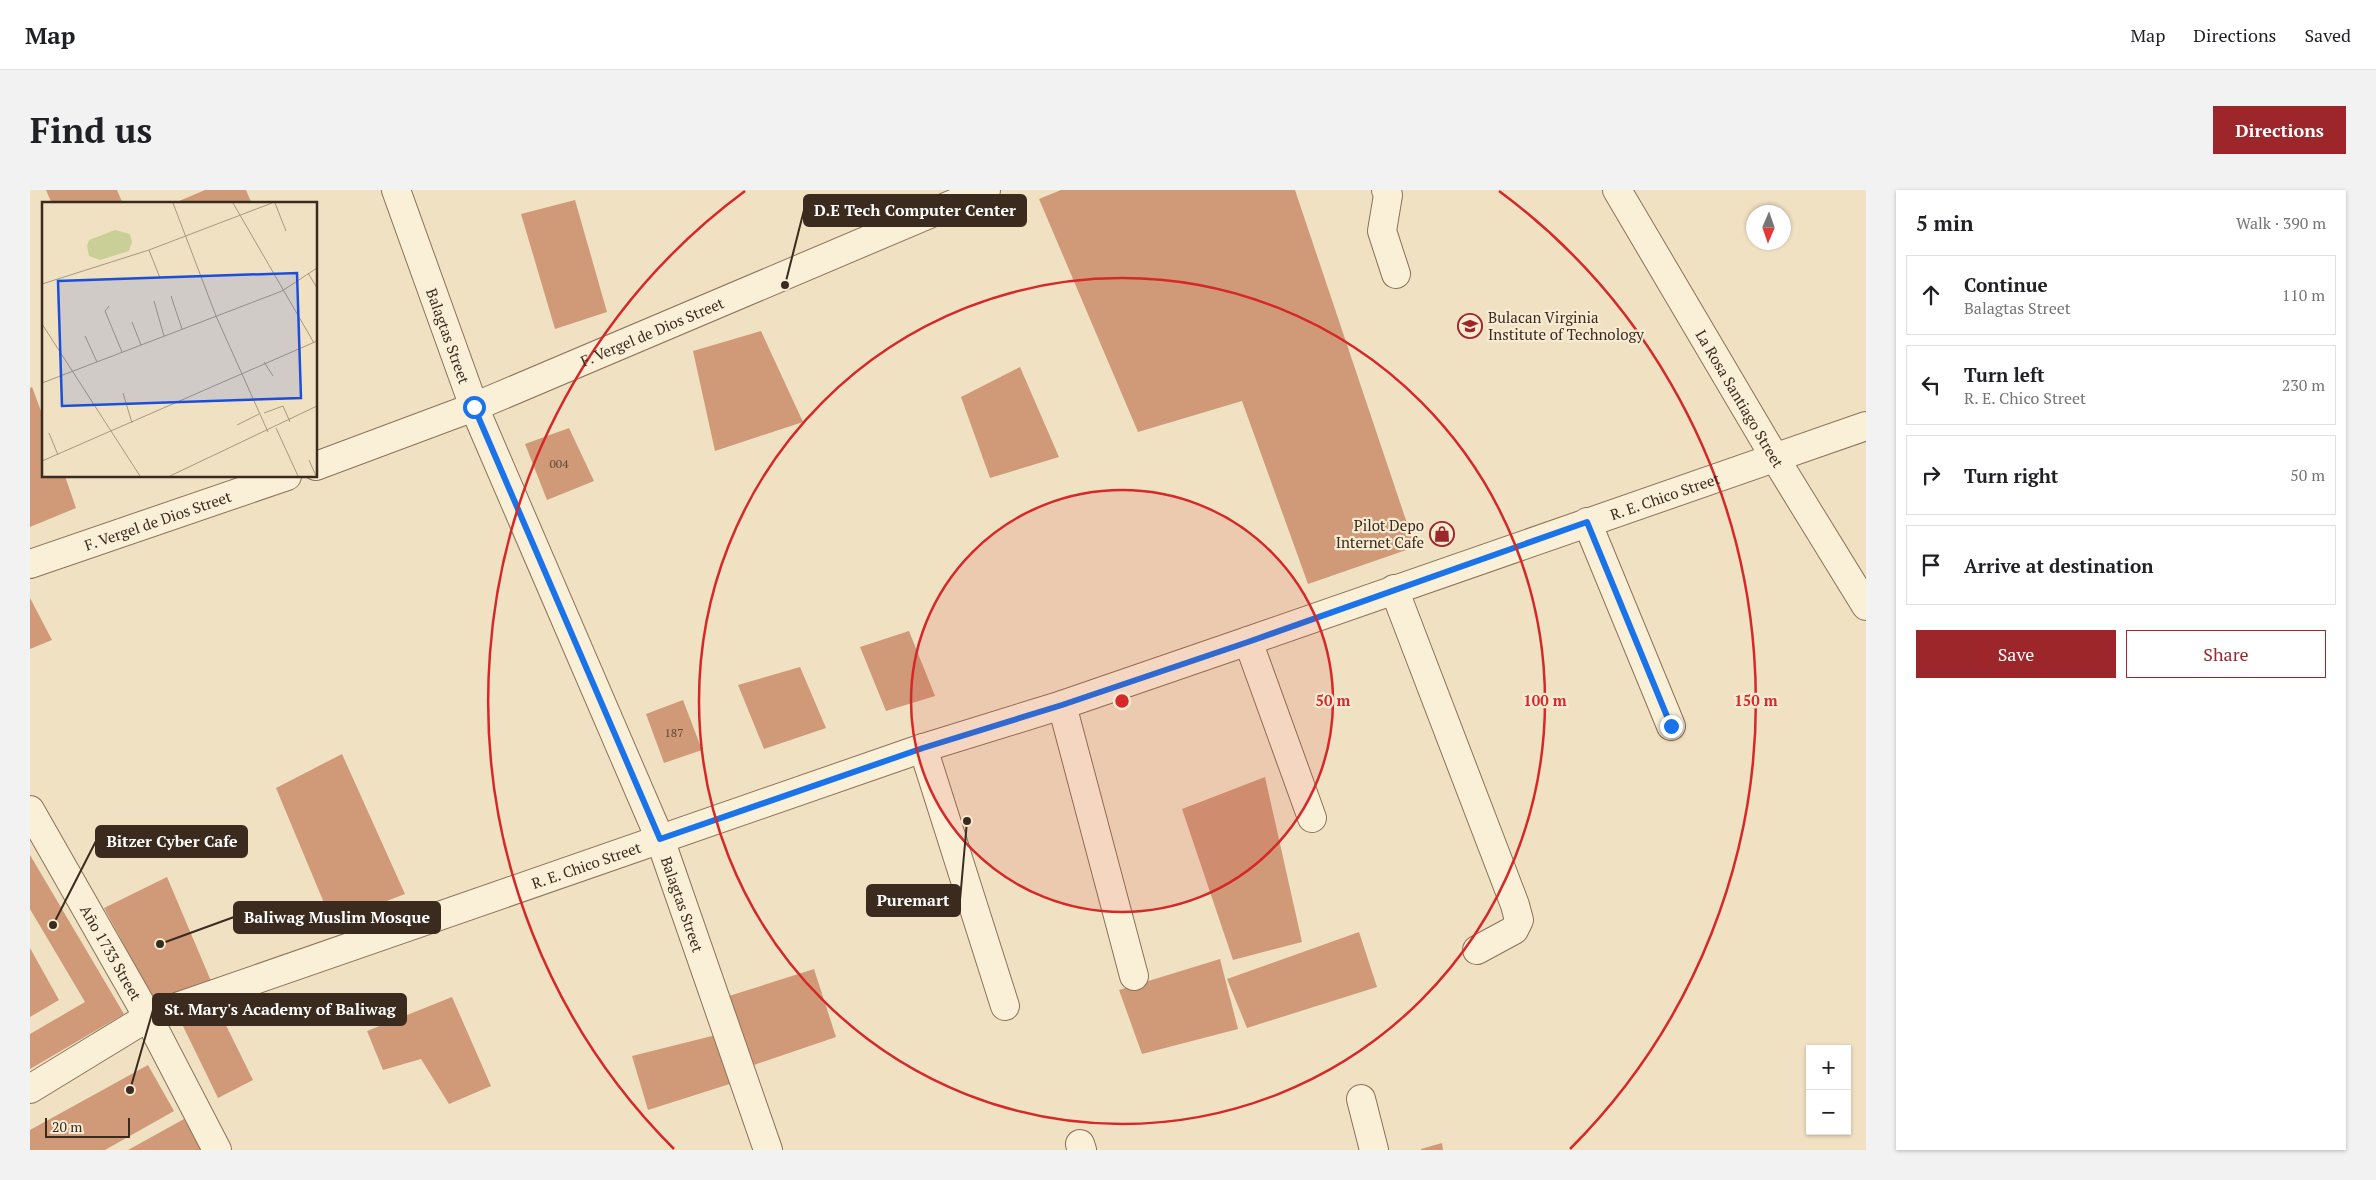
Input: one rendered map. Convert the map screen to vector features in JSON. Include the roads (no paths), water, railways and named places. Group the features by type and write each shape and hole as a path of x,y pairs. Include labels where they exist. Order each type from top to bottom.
{"street":[{"name":"Balagtas Street","path":"396,190 474,407 660,839 768,1150"},
{"name":"F. Vergel de Dios Street","path":"318,465 474,407 986,190"},
{"path":"1386,190 1388,195 1382,231 1396,274"},
{"name":"La Rosa Santiago Street","path":"1617,190 1774,458 1866,606"},
{"name":"R. E. Chico Street","path":"30,1089 148,1017 923,748 1062,705 1248,642 1866,426"},
{"name":"F. Vergel de Dios Street","path":"30,564 281,478"},
{"path":"1587,522 1671,726"},
{"path":"1394,590 1515,906 1518,920 1514,930 1478,950"},
{"path":"1248,642 1312,818"},
{"path":"1062,705 1134,976"},
{"path":"923,748 1005,1006"},
{"name":"Año 1733 Street","path":"30,810 148,1017 217,1150"},
{"path":"1361,1099 1374,1150"}],"place":[{"name":"D.E Tech Computer Center","path":"785,285"},
{"name":"Bulacan Virginia Institute of Technology","path":"1470,326"},
{"name":"Pilot Depo Internet Cafe","path":"1442,534"},
{"name":"Puremart","path":"967,821"},
{"name":"Bitzer Cyber Cafe","path":"53,925"},
{"name":"Baliwag Muslim Mosque","path":"160,944"},
{"name":"St. Mary's Academy of Baliwag","path":"130,1090"}]}
